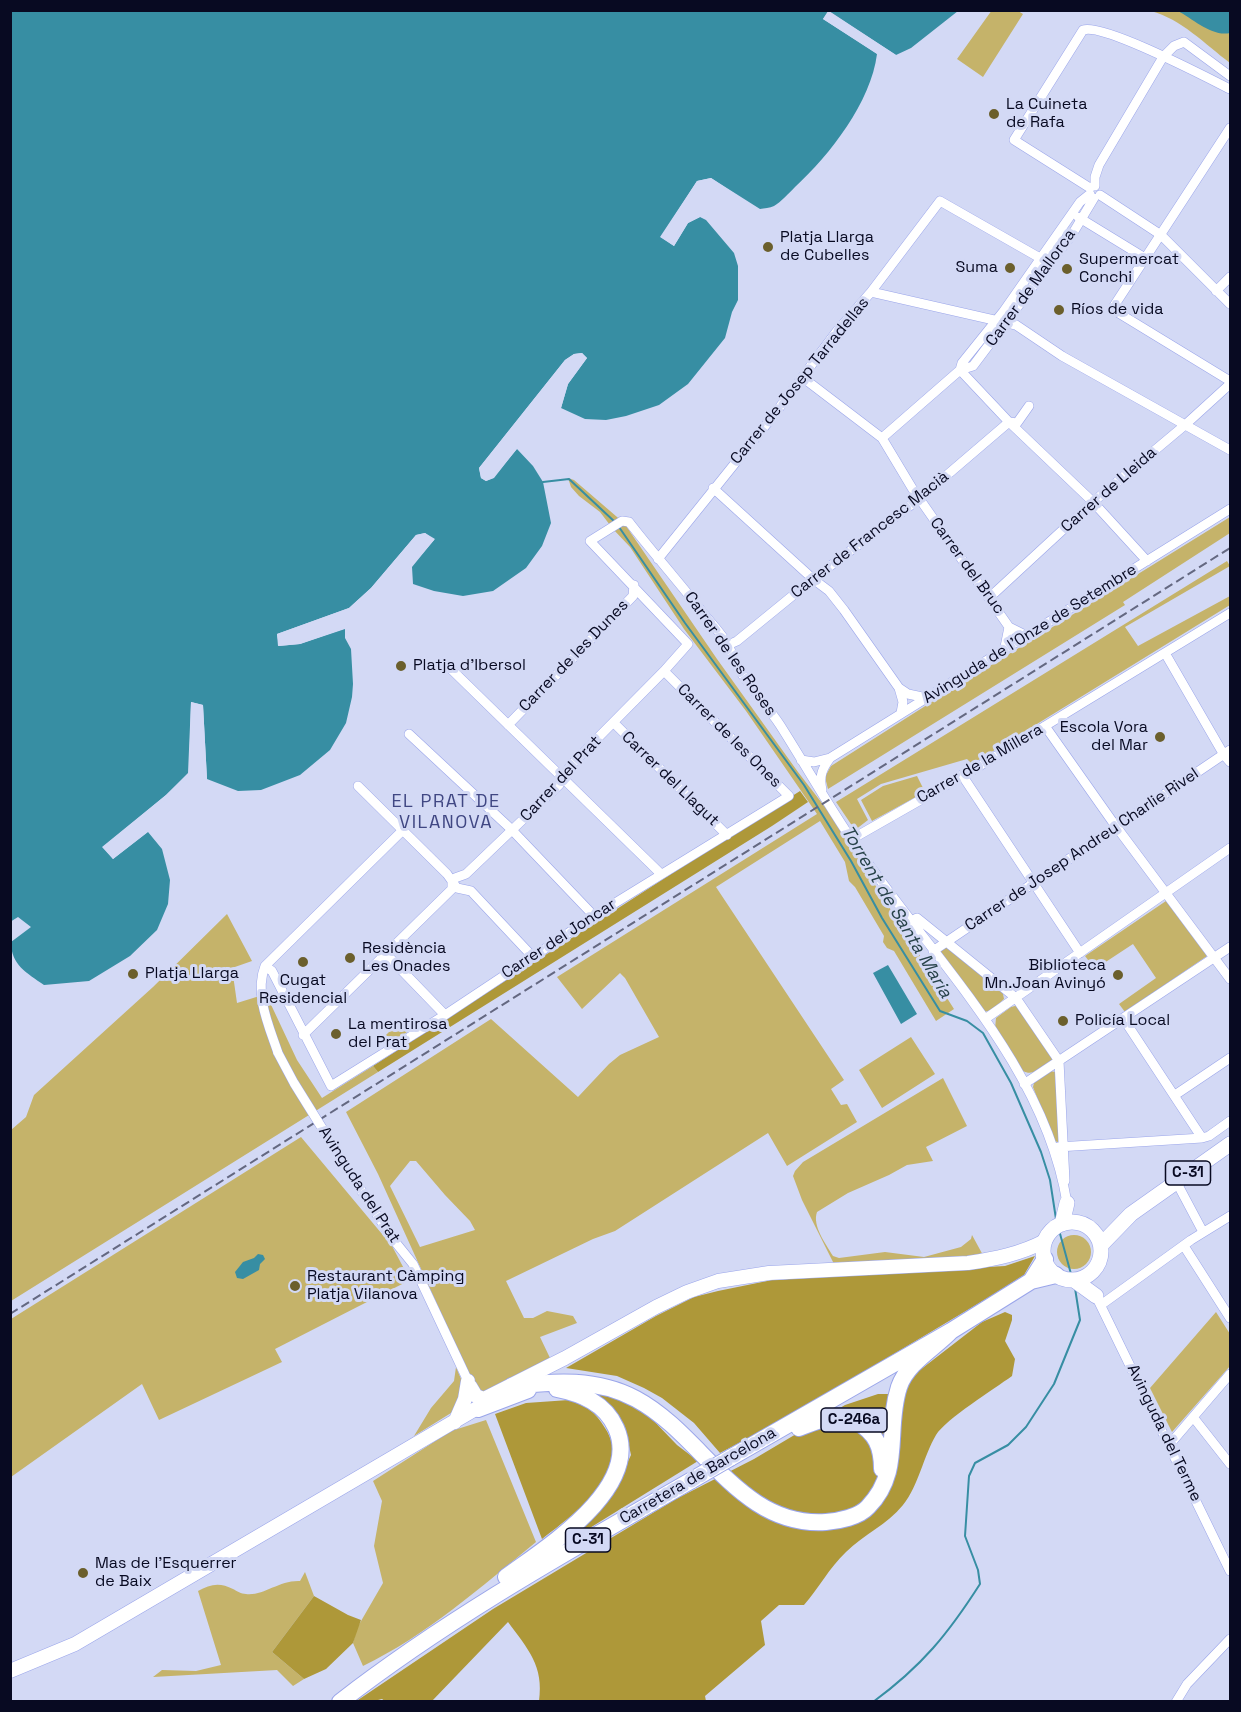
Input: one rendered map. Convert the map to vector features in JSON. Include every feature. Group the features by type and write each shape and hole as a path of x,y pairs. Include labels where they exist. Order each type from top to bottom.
{"highway":[{"name":"C-31","path":"1031,1281 1045,1259"},
{"name":"C-31","path":"1031,1281 1067,1278"},
{"name":"Carretera de Barcelona","path":"340,1701 444,1627 562,1554 951,1330 1031,1281"},
{"name":"C-246a","path":"867,1509 884,1486 890,1470 894,1411 899,1385 916,1362 951,1330"},
{"path":"471,1397 549,1382 565,1381 599,1385 638,1400 681,1434 721,1475 748,1498 772,1512 812,1523 849,1518 867,1509"},
{"path":"444,1627 478,1597 580,1521 609,1486 617,1469 621,1448 619,1433 612,1418 596,1403 578,1393 555,1389 514,1388"},
{"name":"C-246a","path":"755,1443 821,1419 849,1417 868,1428 878,1442 882,1454 882,1469 878,1486 867,1509"}],"main road":[{"name":"C-31","path":"1067,1278 1087,1276 1099,1263 1101,1245 1131,1214 1230,1144"},
{"name":"C-31","path":"1147,1203 1230,1150"},
{"path":"1065,1196 1065,1229 1043,1250 1045,1259 1049,1268 1098,1299"},
{"name":"C-31","path":"1065,1229 1131,1214"},
{"path":"10,1671 75,1644 455,1422 471,1397 484,1399 514,1388 656,1307 687,1292 718,1281 769,1273 968,1263 998,1259 1025,1251 1065,1229 1098,1238 1101,1245"},
{"path":"1094,1270 1093,1282 1098,1299"}],"street":[{"path":"1230,89 1163,57 1114,36 1088,28 1083,30 1014,140 1161,236 1179,251 1230,304"},
{"path":"1094,192 1099,165 1163,57 1173,46 1184,42 1230,75"},
{"path":"1194,72 1195,60 1204,57"},
{"path":"1230,128 1113,309 1230,382"},
{"name":"Carrer de Mallorca","path":"882,438 960,370 973,366 1073,233 1080,202 1094,192"},
{"name":"Carrer de Josep Tarradellas","path":"658,559 773,416 837,331 871,292 940,201 1041,258"},
{"path":"1077,217 1145,258"},
{"name":"Carrer de Mallorca","path":"960,370 962,363 1041,258 1077,217"},
{"path":"1216,291 1230,277"},
{"path":"871,292 1016,325 1062,356 1230,450"},
{"path":"960,370 1093,502 1147,561"},
{"name":"Carrer del Bruc","path":"802,377 882,438 919,499 1010,627 1027,636"},
{"name":"Carrer de Lleida","path":"990,597 1093,502 1185,425 1230,382"},
{"name":"Carrer de Francesc Macià","path":"728,645 919,499 1010,422 1017,423 1029,406"},
{"path":"713,488 829,591 899,688 903,702 901,713"},
{"name":"Avinguda de l'Onze de Setembre","path":"801,760 814,762 830,758 1004,652 1230,509"},
{"name":"Carrer de les Roses","path":"590,541 609,528 624,522 674,574 728,645 736,665 778,723 852,839 984,1019 1024,1084 1037,1109 1052,1148 1065,1196"},
{"name":"Carrer de les Ones","path":"590,541 688,644 664,671 789,796"},
{"name":"Carrer de les Dunes","path":"508,724 633,596 633,585"},
{"path":"633,596 643,596"},
{"name":"Carrer de la Millera","path":"852,839 1045,726 1230,613"},
{"name":"Carrer del Bruc","path":"1004,652 1010,627"},
{"path":"1165,653 1228,756"},
{"path":"452,670 661,874"},
{"name":"Carrer del Prat","path":"303,1035 452,889 452,881 455,878 466,874 563,780 570,766 664,671"},
{"path":"899,688 908,694 927,698"},
{"name":"Carrer del Llagut","path":"614,723 727,835"},
{"path":"1045,726 1116,827 1230,979"},
{"path":"409,734 511,830 594,916"},
{"name":"Carrer de Josep Andreu Charlie Rivel","path":"933,951 1116,827 1228,756"},
{"path":"822,792 821,769 830,758"},
{"path":"962,775 1080,953"},
{"path":"358,786 447,874 457,888 471,891 532,956"},
{"name":"Carrer del Joncar","path":"303,1035 331,1086 445,1015 594,916 789,796"},
{"path":"303,1035 272,971 265,966 403,830"},
{"path":"984,1019 1230,848"},
{"path":"911,921 918,918 1016,998 1059,1061 1066,1177 1065,1196"},
{"path":"1024,1084 1230,947"},
{"path":"387,955 445,1015"},
{"name":"Avinguda del Prat","path":"265,966 262,975 262,1001 278,1053 350,1173 392,1238 413,1264 471,1397"},
{"path":"262,986 268,981 278,984"},
{"path":"1124,1018 1202,1138"},
{"path":"1175,1095 1230,1058"},
{"path":"1052,1148 1202,1138 1209,1136 1230,1121"},
{"path":"1178,1185 1203,1232"},
{"path":"1098,1299 1105,1302 1203,1232 1230,1216"},
{"path":"1184,1246 1230,1318"},
{"name":"Avinguda del Terme","path":"1098,1299 1230,1571"},
{"path":"1170,1444 1230,1374"},
{"path":"1193,1417 1230,1464"},
{"path":"1176,1701 1187,1684 1230,1639"}],"shaded area":[{"path":"992,10 1018,11 1023,14 983,77 957,59"},
{"path":"1151,11 1230,11 1230,63 1183,26"},
{"path":"568,478 574,480 624,523 717,659 828,811 954,1009 936,1021 894,951 887,948 883,942 884,936 855,887 849,881 845,862 820,821 716,887 844,1080 831,1089 841,1105 847,1104 857,1122 787,1166 768,1133 615,1231 593,1239 506,1281 524,1318 533,1318 547,1311 573,1316 577,1323 540,1337 550,1358 481,1396 475,1388 378,1174 346,1112 491,1019 578,1097 620,1055 659,1037 620,973 582,1009 557,977 817,814 746,711 684,629 630,547 600,512 571,487","holes":["410,1161 416,1161 470,1221 475,1230 420,1247 390,1186"]},
{"path":"1230,517 1230,533 1123,602 1125,605 828,789 825,777 831,766"},
{"path":"1227,561 1230,566 1125,627 1138,646 1230,596 1230,605 972,764 967,759 881,784 857,799 868,820 855,830 836,802"},
{"path":"917,776 925,792 872,821 861,800 883,786"},
{"path":"800,791 808,802 772,826 378,1072 373,1066"},
{"path":"1166,901 1207,956 1125,1012 1119,1004 1156,978 1133,944 1095,969 1085,956"},
{"path":"227,914 252,961 232,968 237,1003 266,994 297,1060 322,1098 373,1066 378,1072 11,1301 11,1130 26,1117 34,1095 153,987"},
{"path":"948,946 1002,989 1004,999 992,1010 984,1012 940,955 941,950"},
{"path":"1015,1006 1020,1007 1054,1059 1035,1072 1023,1071 995,1029 996,1018"},
{"path":"399,1022 407,1032 388,1045 382,1039"},
{"path":"911,1037 935,1074 882,1108 859,1070"},
{"path":"1050,1071 1055,1072 1061,1140 1058,1142 1054,1141 1033,1087 1034,1083"},
{"path":"943,1078 967,1126 926,1147 933,1161 907,1165 848,1193 817,1212 816,1223 820,1235 833,1256 839,1258 885,1252 924,1257 961,1247 971,1239 972,1235 984,1257 834,1264 802,1200 793,1176 795,1171 803,1162"},
{"path":"301,1137 392,1246 410,1280 275,1349 282,1362 159,1420 142,1384 11,1477 11,1319"},
{"path":"1074,1235 1086,1240 1091,1252 1086,1264 1074,1269 1062,1264 1057,1252 1062,1240"},
{"path":"1035,1256 1024,1275 991,1296 790,1416 720,1453 694,1423 662,1398 644,1388 617,1376 566,1368 656,1316 694,1297 718,1291 772,1280 1005,1266"},
{"path":"1005,1312 1012,1315 1005,1341 1015,1359 1012,1376 941,1428 913,1489 897,1512 846,1552 804,1605 779,1605 761,1621 765,1645 705,1696 706,1701 539,1701 537,1668 528,1650 508,1622 432,1701 386,1702 382,1699 355,1702 493,1609 676,1499 754,1459 845,1405 878,1394 889,1394 982,1322"},
{"path":"1216,1312 1230,1334 1230,1366 1172,1432 1150,1388"},
{"path":"456,1367 464,1386 459,1408 414,1436 431,1408 454,1381"},
{"path":"585,1389 619,1398 651,1418 677,1445 698,1461 572,1539 620,1478 631,1455 625,1427 611,1406"},
{"path":"569,1400 590,1410 598,1417 612,1444 612,1461 596,1491 569,1518 542,1539 495,1414 526,1403"},
{"path":"486,1420 536,1542 431,1625 387,1654 363,1666 353,1643 357,1628 383,1583 374,1546 382,1501 373,1481 451,1431"},
{"path":"305,1572 314,1596 272,1652 304,1679 293,1686 277,1670 153,1677 162,1670 196,1671 221,1665 198,1591 211,1585 219,1585 242,1594 259,1593 285,1583 300,1581"},
{"path":"314,1596 361,1620 353,1643 326,1669 304,1679 272,1652"}],"water":[{"path":"11,11 828,11 823,19 877,54 867,91 847,126 822,159 779,202 772,207 760,209 711,178 697,181 661,237 674,246 688,223 700,217 706,220 734,253 738,266 738,300 725,338 688,384 659,405 606,420 585,419 561,408 568,384 587,358 582,353 574,354 565,360 479,468 481,478 486,481 493,478 517,449 533,466 543,482 551,523 542,546 526,568 493,591 463,596 434,591 413,584 412,567 434,540 425,533 416,535 371,588 349,608 277,634 279,646 300,644 345,629 345,638 351,649 353,684 346,723 330,750 300,775 261,790 238,791 207,779 203,705 191,702 189,773 103,847 113,859 148,832 162,849 170,880 168,904 157,930 130,956 89,981 44,985 21,968 12,950 11,942 31,927 18,917 10,922"},
{"path":"828,11 958,11 911,48 896,55"},
{"path":"1178,11 1230,11 1230,33 1223,34 1210,30"},
{"path":"888,965 917,1014 901,1024 873,973"},
{"path":"258,1254 263,1255 265,1259 260,1264 259,1270 243,1279 237,1278 235,1272 243,1262"}],"pier":[{"path":"829,11 898,57 894,57 829,15 827,18 878,51 879,55 823,19"},
{"path":"711,178 762,212 710,181 699,183 665,236 673,242 686,221 701,214 700,217 688,223 674,246 660,237 697,181"},
{"path":"582,353 587,358 568,384 561,408 558,408 565,383 583,359 581,356 567,362 482,469 483,476 487,478 492,476 515,447 519,446 494,478 486,481 481,478 479,468 565,360 574,354"},
{"path":"425,533 435,539 409,569 415,556 430,540 425,536 418,538 373,590 350,610 280,636 281,643 299,641 346,626 343,629 300,644 278,646 277,634 349,608 371,588 416,535"},
{"path":"191,702 203,705 207,779 204,780 200,707 194,706 191,774 168,798 107,847 114,855 150,830 113,859 102,847 166,795 188,773"}],"waterway":[{"name":"Torrent de Santa Maria","path":"543,482 569,479 616,523"},
{"name":"Torrent de Santa Maria","path":"619,527 685,623 804,785 940,1011 967,1021 983,1033 1011,1083 1041,1152 1050,1180 1056,1219"},
{"name":"Torrent de Santa Maria","path":"1059,1230 1071,1274"},
{"name":"Torrent de Santa Maria","path":"873,1702 906,1675 933,1648 980,1584 978,1570 965,1536 969,1476 975,1463 1008,1445 1026,1427 1054,1384 1080,1320 1075,1288"}],"railway":[{"path":"10,1314 1230,548"}],"place":[{"name":"La Cuineta de Rafa","path":"994,114"},
{"name":"Platja Llarga de Cubelles","path":"768,247"},
{"name":"Suma","path":"1010,268"},
{"name":"Supermercat Conchi","path":"1067,269"},
{"name":"Ríos de vida","path":"1059,310"},
{"name":"Platja d'Ibersol","path":"401,666"},
{"name":"Escola Vora del Mar","path":"1160,737"},
{"name":"Residència Les Onades","path":"350,958"},
{"name":"Cugat Residencial","path":"303,962"},
{"name":"Platja Llarga","path":"133,974"},
{"name":"Biblioteca Mn.Joan Avinyó","path":"1118,975"},
{"name":"Policía Local","path":"1063,1021"},
{"name":"La mentirosa del Prat","path":"336,1034"},
{"name":"Restaurant Càmping Platja Vilanova","path":"295,1286"},
{"name":"Mas de l'Esquerrer de Baix","path":"83,1573"}],"district":[{"name":"EL PRAT DE VILANOVA","path":"446,812"}]}
